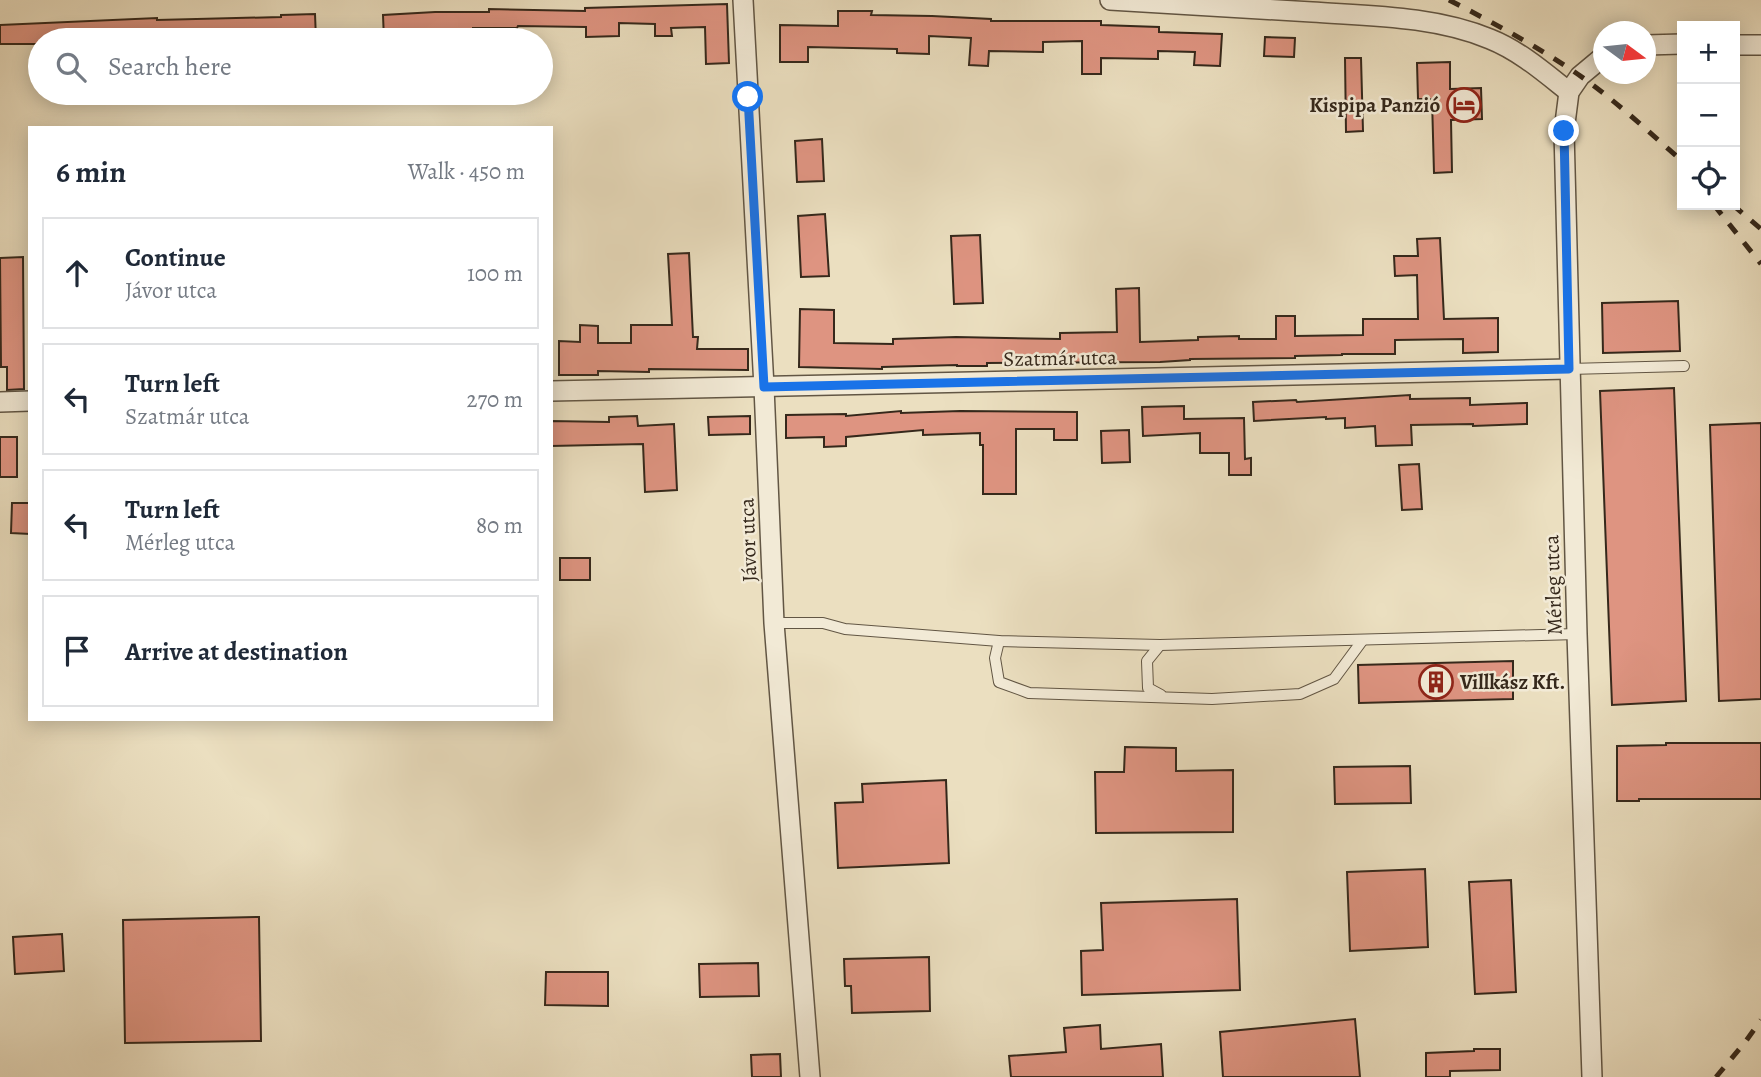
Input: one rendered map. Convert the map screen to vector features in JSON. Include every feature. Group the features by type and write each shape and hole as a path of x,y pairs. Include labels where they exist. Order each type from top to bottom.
{"street":[{"name":"Jávor utca","path":"743,0 774,623 810,1077"},
{"path":"1110,0 1381,16 1430,23 1491,39 1536,66 1569,92 1580,76 1593,65"},
{"path":"1656,45 1677,44"},
{"path":"1740,45 1761,45"},
{"name":"Mérleg utca","path":"1569,92 1564,131 1569,369 1592,1077"},
{"name":"Szatmár utca","path":"553,391 1569,369"},
{"path":"0,402 28,401"}],"lane":[{"path":"1569,369 1684,366"},
{"path":"774,623 823,623 845,629 999,641 1160,645 1577,634"},
{"path":"999,641 995,658 999,682 1029,693 1212,699 1300,694 1334,679 1362,641"},
{"path":"1160,645 1147,662 1148,688 1166,697"}],"building":[{"path":"727,4 729,63 706,64 705,27 671,28 672,36 655,36 655,24 619,23 619,36 586,37 586,27 384,28 383,15 489,12 489,9 585,11 585,8"},
{"path":"838,11 872,11 871,15 991,21 1101,21 1101,25 1159,27 1159,32 1222,34 1220,66 1194,65 1195,52 1158,51 1158,59 1101,58 1101,74 1082,74 1082,41 1043,42 1043,52 989,51 988,66 969,65 971,38 929,36 929,54 897,53 897,49 808,47 808,62 780,62 780,25 838,26"},
{"path":"315,14 316,28 28,28 28,44 0,44 0,25"},
{"path":"1265,37 1295,38 1294,57 1264,56"},
{"path":"1345,58 1361,58 1363,131 1346,132"},
{"path":"1450,62 1450,89 1481,88 1482,119 1451,120 1452,172 1434,173 1432,99 1418,99 1417,63"},
{"path":"822,139 824,181 797,182 795,141"},
{"path":"825,214 829,276 801,277 798,216"},
{"path":"980,235 983,303 954,304 951,236"},
{"path":"1440,238 1444,319 1498,318 1498,352 1463,353 1463,339 1395,340 1395,354 1160,362 987,363 987,366 882,369 799,367 800,309 834,310 834,343 893,344 893,339 956,337 1060,339 1060,333 1117,332 1116,289 1139,288 1140,342 1239,336 1239,339 1276,339 1276,316 1295,316 1295,336 1363,335 1363,319 1418,319 1417,275 1395,276 1394,256 1418,256 1417,239"},
{"path":"689,253 693,337 698,337 697,349 748,349 748,370 649,369 649,372 598,371 598,375 559,375 559,341 580,342 580,325 598,326 598,343 631,343 631,325 672,325 668,254"},
{"path":"23,257 24,389 7,390 7,367 1,367 0,258"},
{"path":"1678,301 1680,351 1603,353 1602,303"},
{"path":"1674,388 1686,701 1612,705 1600,391"},
{"path":"1410,395 1410,399 1470,398 1470,405 1527,403 1527,424 1411,425 1412,445 1376,446 1375,426 1345,428 1345,418 1254,421 1253,402"},
{"path":"1184,406 1184,419 1244,418 1245,459 1251,458 1251,475 1229,475 1229,453 1200,453 1200,433 1143,436 1142,407"},
{"path":"901,411 1077,412 1077,440 1054,440 1054,429 1016,429 1016,494 983,494 983,445 980,445 980,433 923,435 923,430 846,437 846,446 824,447 824,437 786,438 786,415 846,416"},
{"path":"637,416 638,426 674,424 677,490 645,492 643,444 553,446 553,421 609,422 609,417"},
{"path":"750,416 750,434 709,435 708,417"},
{"path":"1761,423 1761,699 1719,701 1710,425"},
{"path":"1129,430 1130,462 1102,463 1101,431"},
{"path":"0,437 17,437 17,477 0,477"},
{"path":"1419,464 1422,509 1402,510 1399,465"},
{"path":"12,503 28,503 28,534 11,533"},
{"path":"560,558 590,558 590,580 560,580"},
{"name":"Villkász Kft.","path":"1513,661 1513,699 1359,703 1358,665"},
{"path":"1761,743 1761,799 1617,801 1617,746"},
{"path":"1125,747 1176,748 1176,771 1233,770 1233,832 1096,833 1095,772 1124,772"},
{"path":"1410,766 1411,803 1335,804 1334,767"},
{"path":"946,780 949,863 838,868 835,803 863,802 862,784"},
{"path":"1425,869 1428,947 1350,951 1347,872"},
{"path":"1511,880 1516,992 1475,994 1469,882"},
{"path":"1237,899 1240,990 1082,995 1081,951 1103,950 1101,903"},
{"path":"259,917 261,1041 125,1043 123,920"},
{"path":"62,934 64,971 15,974 13,937"},
{"path":"929,957 930,1011 852,1013 851,986 845,986 844,959"},
{"path":"758,963 759,996 700,997 699,964"},
{"path":"546,972 608,972 608,1006 545,1005"},
{"path":"1355,1019 1360,1077 1223,1077 1220,1032"},
{"path":"1100,1025 1101,1049 1161,1044 1163,1077 1011,1077 1009,1056 1066,1052 1064,1028"},
{"path":"1500,1049 1500,1070 1450,1071 1450,1077 1426,1077 1426,1053"},
{"path":"780,1054 781,1077 752,1077 751,1055"}],"railway":[{"path":"1449,0 1516,36 1579,75 1677,157"},
{"path":"1718,210 1761,264"},
{"path":"1739,210 1761,229"},
{"path":"1716,1077 1761,1020"}],"place":[{"name":"Kispipa Panzió","path":"1464,105"},
{"name":"Villkász Kft.","path":"1436,682"}],"route":[{"path":"748,97 764,387 1569,369 1564,131"}]}
